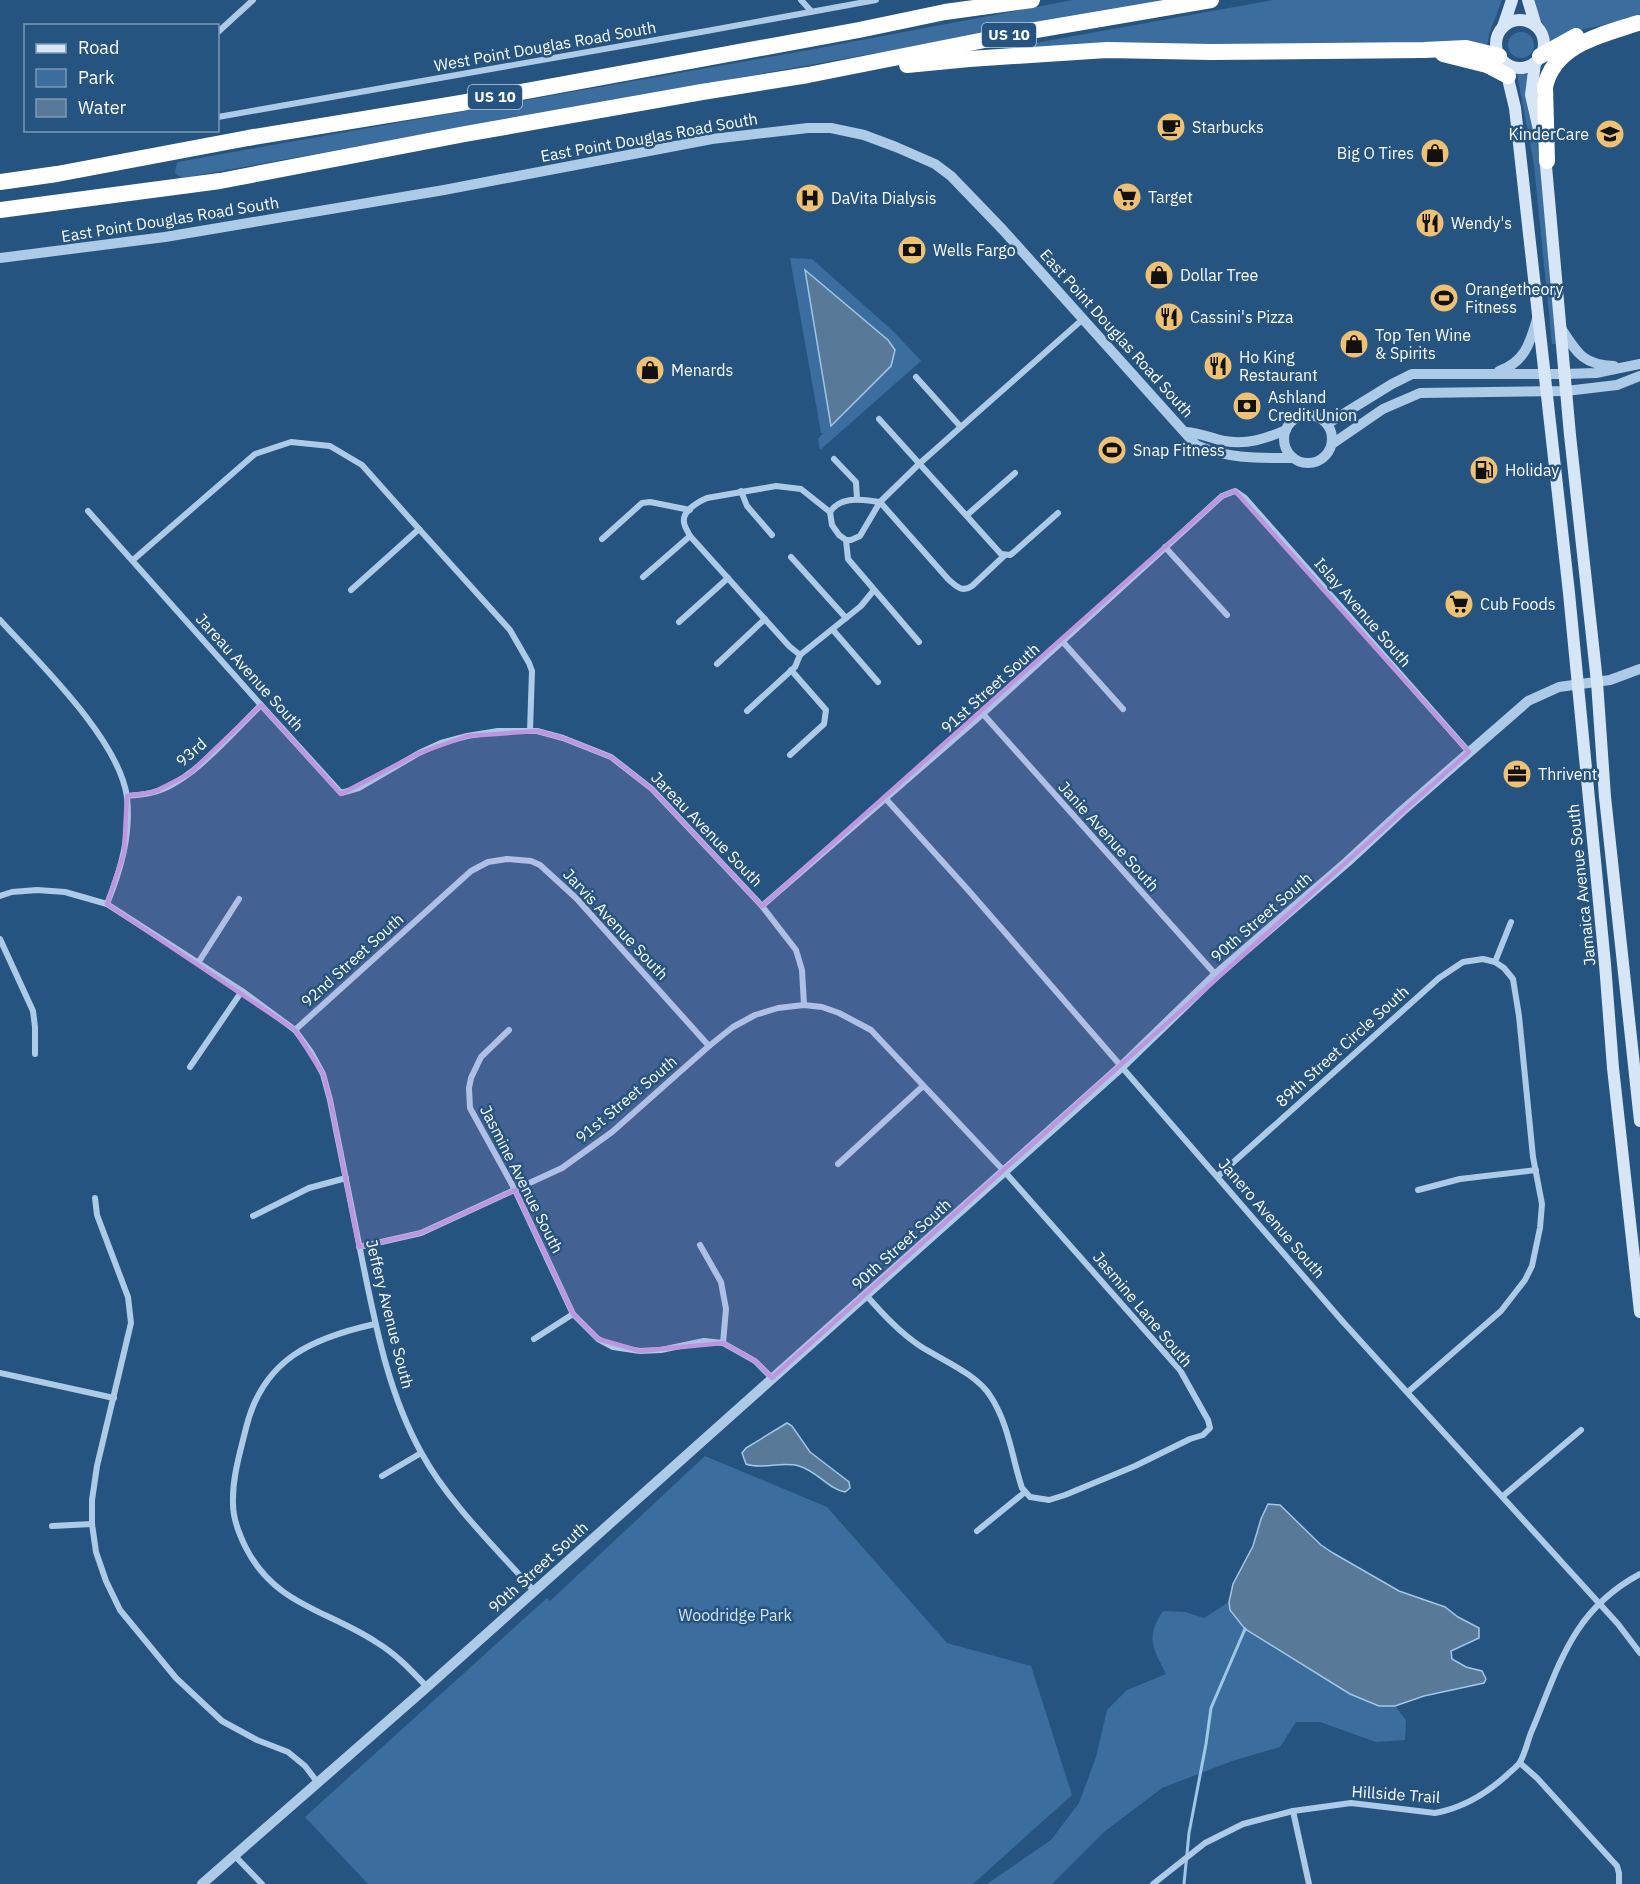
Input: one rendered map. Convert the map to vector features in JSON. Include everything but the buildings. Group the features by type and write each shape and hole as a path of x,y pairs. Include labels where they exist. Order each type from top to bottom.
{"highway":[{"name":"US 10","path":"0,182 461,103 994,3 1032,0"},
{"name":"US 10","path":"0,210 220,182 555,118 808,75 1030,31 1210,0"},
{"path":"1538,59 1563,42 1588,32 1639,22"},
{"path":"1547,161 1545,87 1551,70 1568,51 1592,38 1639,22"},
{"path":"808,75 969,59 1107,50 1424,51 1475,62 1498,70 1504,65"}],"main road":[{"path":"1512,0 1496,41 1504,65 1520,68 1538,59 1544,40 1536,26 1528,0"},
{"path":"1503,27 1523,20 1536,26"},
{"name":"Jamaica Avenue South","path":"1538,59 1531,95 1547,161 1566,391 1597,682 1605,797 1640,1121"},
{"name":"Jamaica Avenue South","path":"1504,65 1515,108 1547,391 1578,684 1613,1068 1640,1312"}],"street":[{"path":"219,31 253,0"},
{"path":"801,0 811,11"},
{"name":"West Point Douglas Road South","path":"219,117 701,33 876,0"},
{"name":"East Point Douglas Road South","path":"0,258 188,233 444,190 712,139 808,128 831,128 864,135 935,164 951,176 1003,230 1196,445 1214,453 1252,458 1293,458"},
{"path":"1493,374 1506,369 1521,358 1528,348 1538,316"},
{"path":"846,540 860,536 880,502 960,426 1007,388 1083,319"},
{"path":"1561,328 1573,347 1586,360 1595,364 1635,365"},
{"path":"1327,424 1412,374 1596,373 1635,365"},
{"path":"1332,444 1330,430 1320,418 1304,414 1290,423 1286,430 1285,446 1293,458 1308,463 1316,462 1328,453 1332,444 1383,409 1420,393 1566,391 1617,385 1640,376"},
{"path":"916,377 960,426"},
{"path":"879,419 1001,554 1005,555"},
{"name":"East Point Douglas Road South","path":"1186,432 1201,433 1223,441 1245,443 1264,439 1286,430"},
{"path":"133,560 255,454 291,442 330,446 362,465 510,630 530,663 532,671 530,731"},
{"path":"834,459 856,482 857,499"},
{"path":"967,515 1015,473"},
{"path":"800,655 690,536 684,522 685,514 696,503 706,498 776,486 801,489 830,512 832,525 846,540 848,559 919,642"},
{"path":"741,491 747,506 772,535"},
{"name":"91st Street South","path":"762,906 982,714 1222,496 1235,491"},
{"name":"Islay Avenue South","path":"1235,491 1245,498 1469,752"},
{"path":"830,512 837,504 857,499 880,502 948,579 962,589 972,586 1005,555 1014,552 1058,513"},
{"path":"602,539 642,503 651,502 690,510"},
{"name":"Jareau Avenue South","path":"88,511 341,793 359,788 419,753 441,743 498,731 530,731 563,738 610,757 652,789 762,906 796,950 802,970 804,1005"},
{"path":"351,590 419,529"},
{"path":"643,578 690,536"},
{"path":"1165,547 1227,615"},
{"path":"791,556 846,618"},
{"path":"679,622 728,578"},
{"path":"747,711 795,667 800,655 861,606 874,590"},
{"path":"717,664 765,619"},
{"path":"0,620 83,714 107,746 127,796 128,827 124,853 118,877 107,904"},
{"path":"833,630 878,682"},
{"path":"1062,641 1123,709"},
{"name":"90th Street South","path":"202,1884 427,1687 1121,1067 1216,975 1528,701 1551,689 1610,681 1640,669"},
{"path":"790,755 824,724 826,710 791,670"},
{"name":"93rd","path":"127,796 154,792 182,779 261,705"},
{"name":"Janie Avenue South","path":"982,714 1216,975"},
{"name":"Janero Avenue South","path":"886,799 969,891 1344,1323 1409,1391 1599,1603 1640,1653"},
{"name":"Jarvis Avenue South","path":"428,909 471,871 488,862 507,859 531,861 540,865 576,898 709,1046"},
{"name":"Jeffery Avenue South","path":"0,896 12,892 37,890 65,892 107,904 242,990 295,1030 311,1052 322,1074 330,1100 375,1324 387,1373 400,1408 421,1453 452,1498 534,1591"},
{"path":"198,963 239,899"},
{"name":"92nd Street South","path":"295,1030 428,909"},
{"path":"1409,1391 1501,1311 1526,1280 1532,1266 1540,1228 1542,1204 1513,979 1496,962 1511,922"},
{"path":"0,939 33,1011 35,1054"},
{"name":"89th Street Circle South","path":"1218,1176 1438,978 1463,962 1483,959 1496,962"},
{"path":"190,1067 242,990"},
{"path":"804,1005 822,1007 839,1013 871,1030 1004,1171"},
{"name":"91st Street South","path":"359,1247 421,1233 562,1168 612,1132 733,1027 755,1015 778,1008 804,1005"},
{"name":"Jasmine Avenue South","path":"510,1030 481,1057 471,1078 470,1108 515,1190 573,1314 598,1339 614,1347 626,1350 661,1350 704,1341 723,1343 755,1361 772,1378"},
{"path":"838,1164 923,1086"},
{"path":"1418,1190 1460,1179 1536,1170"},
{"name":"Jasmine Lane South","path":"1004,1171 1180,1370 1208,1420 1210,1428 1203,1435 1065,1496 1041,1500 1030,1497 1025,1492"},
{"path":"253,1216 309,1188 346,1178"},
{"path":"95,1198 97,1215 128,1297 131,1323 92,1500 92,1524 96,1552 106,1581 120,1610 176,1678 222,1721 257,1740 288,1752 305,1766 319,1783"},
{"path":"700,1245 721,1282 726,1309 723,1343"},
{"path":"866,1295 902,1333 976,1381 991,1396 1005,1427 1015,1467 1025,1492 977,1532"},
{"path":"534,1339 573,1314"},
{"path":"375,1324 340,1332 319,1340 300,1350 280,1365 264,1382 248,1418 235,1471 233,1505 240,1536 252,1560 273,1585 290,1598 375,1641 405,1664 427,1687"},
{"path":"0,1373 114,1398"},
{"path":"1503,1496 1581,1430"},
{"path":"382,1476 421,1453"},
{"path":"52,1526 92,1524"},
{"name":"Hillside Trail","path":"1153,1884 1205,1843 1243,1824 1293,1811 1351,1803 1418,1812 1448,1811 1491,1790 1520,1762 1568,1643 1599,1603 1626,1581 1640,1574"},
{"path":"1520,1762 1617,1866 1620,1872 1619,1884"},
{"path":"1293,1811 1309,1884"},
{"path":"235,1856 262,1884"}],"highlighted area":[{"path":"1235,491 1469,752 772,1378 755,1361 723,1343 640,1351 598,1339 573,1314 515,1190 421,1233 359,1247 323,1074 295,1030 107,904 124,853 127,796 154,792 189,774 261,705 341,794 419,753 467,736 537,731 563,738 611,757 652,789 762,906 1222,496"}],"green space":[{"path":"1073,0 1171,0 182,178 175,173 177,162 803,51"},
{"path":"1274,0 1502,0 1489,34 1487,46 997,50"},
{"path":"1534,0 1640,0 1640,17 1575,31 1550,44"},
{"path":"1521,32 1530,36 1534,45 1530,54 1521,58 1512,54 1508,45 1512,36"},
{"path":"1517,74 1528,74 1540,165 1556,344 1552,344 1534,165"},
{"path":"790,258 812,259 893,331 921,361 820,450 818,439 823,433 821,433","holes":["806,271 888,340 895,350 891,366 831,425"]},
{"name":"Woodridge Park","path":"705,1456 827,1507 947,1643 1031,1666 1072,1795 973,1884 368,1884 305,1817 547,1598 550,1601"},
{"path":"1229,1602 1233,1614 1274,1648 1313,1669 1350,1694 1379,1706 1395,1706 1406,1720 1405,1740 1376,1742 1320,1722 1296,1722 1280,1747 1232,1761 1162,1788 1104,1832 1052,1884 987,1884 1051,1840 1079,1803 1096,1757 1107,1710 1127,1690 1166,1674 1153,1643 1154,1629 1163,1611 1185,1612 1204,1618"}],"water":[{"path":"805,270 888,340 895,350 891,366 831,426"},
{"path":"787,1423 792,1426 810,1452 849,1482 850,1488 845,1492 839,1490 799,1466 746,1464 742,1453 746,1448"},
{"path":"1268,1504 1280,1505 1321,1545 1333,1553 1399,1591 1445,1607 1479,1628 1479,1638 1451,1651 1452,1659 1466,1667 1482,1671 1486,1679 1484,1683 1424,1696 1395,1706 1379,1706 1350,1694 1245,1629 1230,1610 1229,1602 1233,1584 1253,1546"}],"waterway":[{"path":"1184,1884 1189,1833 1211,1708 1245,1629"}],"place":[{"name":"Starbucks","path":"1171,127"},
{"name":"KinderCare","path":"1610,134"},
{"name":"Big O Tires","path":"1435,153"},
{"name":"Target","path":"1127,197"},
{"name":"DaVita Dialysis","path":"810,198"},
{"name":"Wendy's","path":"1430,223"},
{"name":"Wells Fargo","path":"912,250"},
{"name":"Dollar Tree","path":"1159,275"},
{"name":"Orangetheory Fitness","path":"1444,298"},
{"name":"Cassini's Pizza","path":"1169,317"},
{"name":"Top Ten Wine & Spirits","path":"1354,344"},
{"name":"Ho King Restaurant","path":"1218,366"},
{"name":"Menards","path":"650,370"},
{"name":"Ashland Credit Union","path":"1247,406"},
{"name":"Snap Fitness","path":"1112,450"},
{"name":"Holiday","path":"1484,470"},
{"name":"Cub Foods","path":"1459,604"},
{"name":"Thrivent","path":"1517,774"}]}
